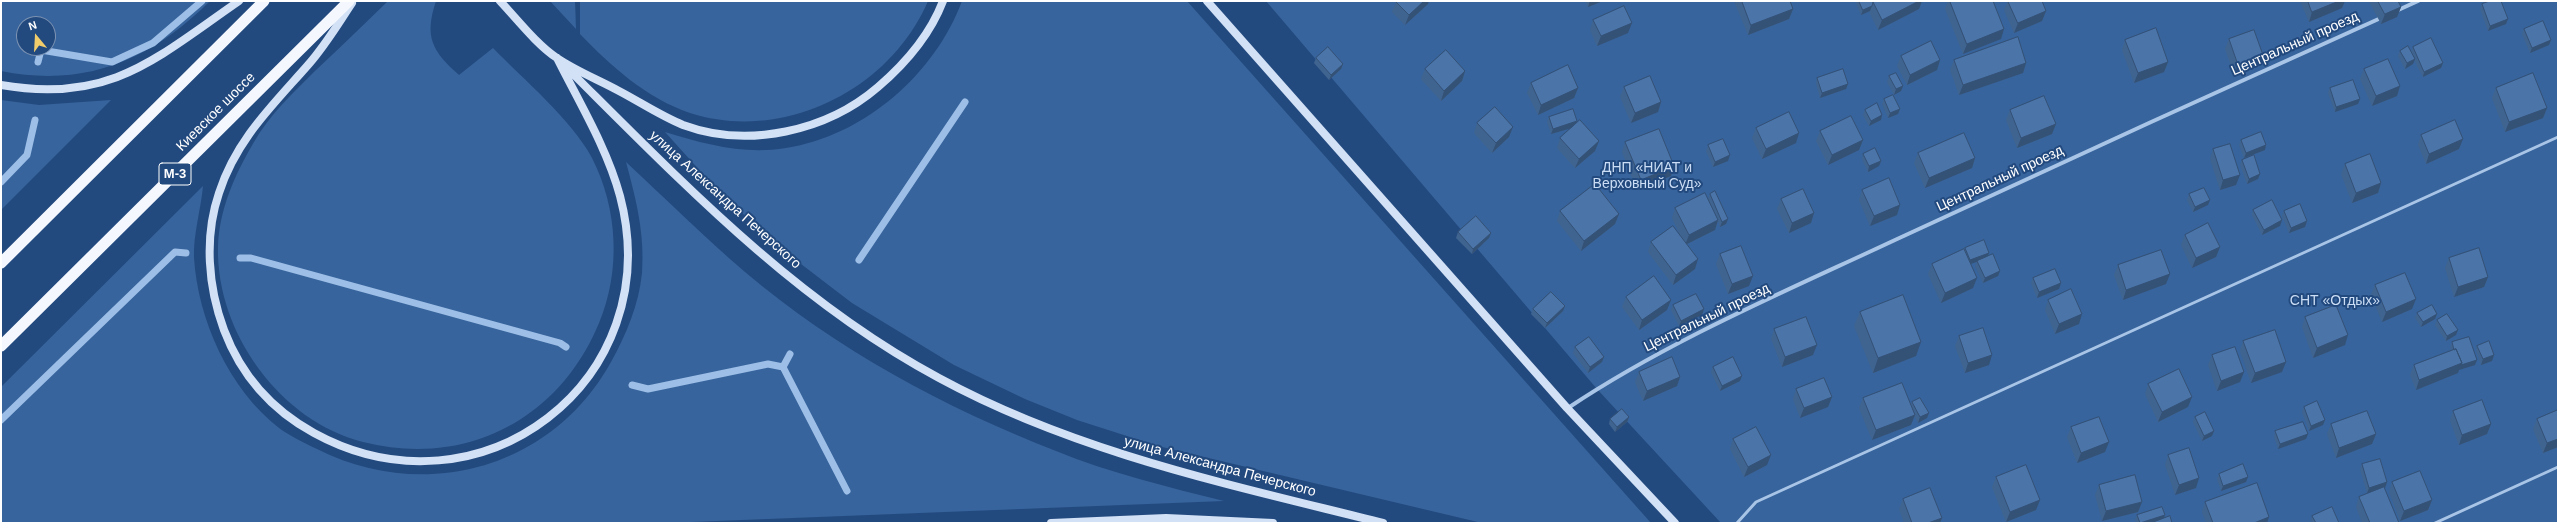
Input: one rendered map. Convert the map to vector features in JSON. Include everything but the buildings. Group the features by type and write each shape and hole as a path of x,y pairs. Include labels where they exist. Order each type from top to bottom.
{"highway":[{"path":"1,263 264,1"},
{"name":"Киевское шоссе","path":"1,346 349,1"}],"main road":[{"path":"1,86 48,91 86,87 111,80 130,73 162,54 238,1"},
{"path":"354,1 310,62 269,107 236,152 218,194 213,214 210,262 215,300 227,339 235,356 258,390 289,418 306,429 360,453 380,458 428,462 470,456 507,443 540,424 572,397 589,378 611,338 625,292 628,269 627,242 620,196 604,154 557,58"},
{"name":"улица Александра Печерского","path":"500,1 666,166 780,270 859,329 938,378 1045,427 1149,463 1383,523"},
{"path":"557,58 683,124 728,134 765,135 785,132 832,117 874,91 912,54 931,27 944,1"},
{"path":"1207,1 1567,408 1675,523"},
{"path":"1051,523 1166,518 1273,523"}],"street":[{"name":"Центральный проезд","path":"1567,408 1657,353 1805,282 2116,137 2418,1"}],"lane":[{"path":"1737,523 1756,502 2558,138"},
{"path":"2435,523 2558,467"}],"green space":[{"path":"1,1 210,1 188,22 140,54 115,64 88,72 61,76 32,75 1,71"},
{"path":"388,1 436,1 431,24 433,42 442,58 459,75 493,48 546,100 572,129 592,158 601,178 607,198 614,240 611,282 599,323 582,357 560,386 534,410 504,429 472,441 437,448 401,448 363,442 333,431 305,415 280,393 259,368 241,341 228,310 220,279 218,247 221,219 229,193 240,167 260,132 290,96"},
{"path":"550,1 575,1 576,29"},
{"path":"580,1 928,1 911,33 888,60 861,83 830,102 796,114 761,121 725,120 690,113 674,107 644,90 604,58 580,34"},
{"path":"962,1 1187,1 1651,523 1482,523 1158,446 1077,420 1025,399 954,365 852,303 784,251 721,194 665,132 694,141 724,147 770,150 815,141 843,130 869,115 893,97 915,76 934,53 950,28"},
{"path":"1266,1 2558,1 2558,523 1721,523 1597,389"},
{"path":"1,100 39,105 111,100 1,210"},
{"path":"626,162 730,259 780,300 854,351 893,374 973,416 1076,459 1139,479 1224,501 666,523 1,523 1,387 203,186 196,231 194,258 197,282 209,329 219,352 245,394 261,412 279,428 292,437 312,447 358,465 400,473 441,473 482,466 520,451 555,428 586,399 611,362 631,319 638,296 643,259 639,217"}],"waterway":[{"path":"38,62 41,50 112,62 153,43 202,1"},
{"path":"859,260 965,102"},
{"path":"1,182 27,155 35,120"},
{"path":"1,420 175,252 186,253"},
{"path":"240,258 251,258 560,343 566,347"},
{"path":"783,367 790,354"},
{"path":"632,385 648,389 768,364 783,367 847,491"}],"park label":[{"name":"ДНП «НИАТ и Верховный Суд»","path":"1647,176"},
{"name":"СНТ «Отдых»","path":"2335,301"}]}
